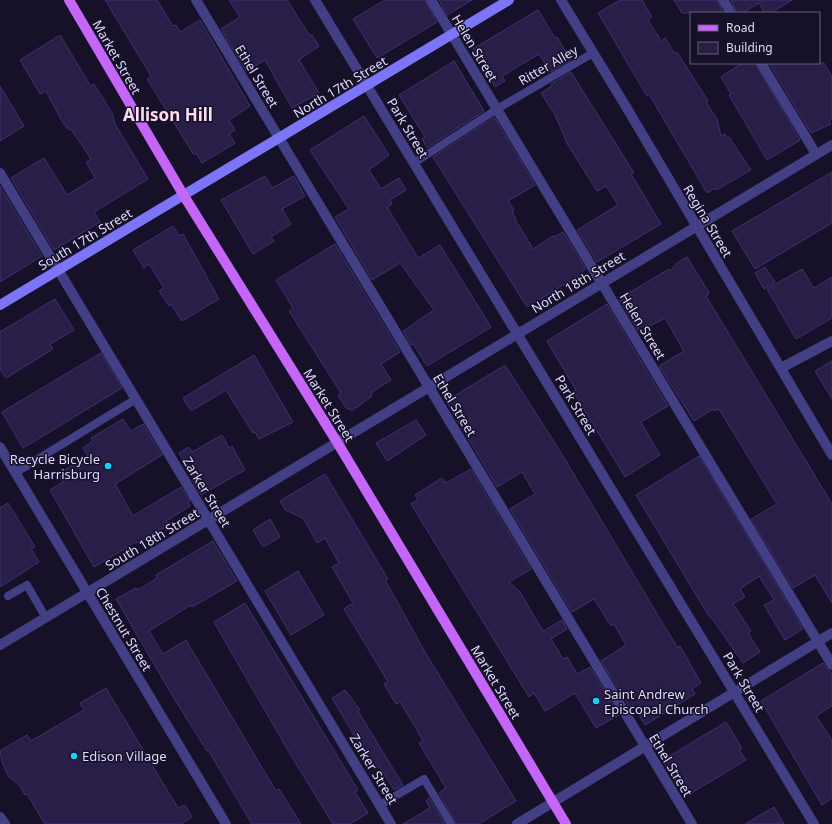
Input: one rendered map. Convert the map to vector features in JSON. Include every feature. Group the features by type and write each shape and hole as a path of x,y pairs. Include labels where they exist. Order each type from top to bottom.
{"main road":[{"name":"Market Street","path":"69,0 184,196 337,442 566,824"},
{"name":"North 17th Street","path":"184,196 509,0"},
{"name":"South 17th Street","path":"0,305 184,196"}],"street":[{"name":"Ethel Street","path":"196,0 692,824"},
{"name":"Park Street","path":"315,0 814,824"},
{"name":"Helen Street","path":"431,0 832,665"},
{"name":"Regina Street","path":"560,0 832,455"},
{"path":"723,0 730,12"},
{"path":"762,64 816,154"},
{"name":"North 18th Street","path":"337,442 832,145"},
{"name":"Zarker Street","path":"0,173 391,824"},
{"path":"781,368 832,341"},
{"name":"South 18th Street","path":"0,645 337,442"},
{"name":"Chestnut Street","path":"0,447 226,824"},
{"path":"517,824 832,633"},
{"path":"0,816 5,824"}],"lane":[{"name":"Ritter Alley","path":"414,163 497,109 593,53"},
{"path":"15,473 136,400"},
{"path":"8,596 27,585 46,618"},
{"path":"380,805 424,779 451,824"}],"building":[{"path":"105,0 157,0 173,26 176,25 180,32 200,20 250,106 229,120 235,130 229,134 235,143 202,163 196,153 194,155 147,79 151,76"},
{"path":"229,0 287,0 310,36 312,35 319,46 299,60 319,93 292,108 265,60 246,71 221,29 240,17"},
{"path":"385,0 425,0 437,22 377,58 353,19"},
{"path":"439,0 472,0 447,15"},
{"path":"620,0 642,0 652,17 648,20 661,41 665,38 675,54 677,52 708,101 706,102 717,119 721,136 725,134 727,138 729,137 751,170 716,190 715,188 707,193 649,94 647,96 598,13"},
{"path":"674,0 717,0 723,12 690,12 682,13"},
{"path":"731,0 792,0 773,12 764,12 759,3 744,12 737,12"},
{"path":"538,10 555,38 557,37 571,60 550,72 539,54 502,76 505,81 495,87 473,49"},
{"path":"60,35 91,86 94,84 112,113 115,124 148,179 94,212 100,222 54,250 11,178 44,158 67,195 95,178 86,162 91,159 71,129 69,130 63,123 46,91 40,94 20,60"},
{"path":"454,61 484,111 427,148 422,139 425,137 399,95"},
{"path":"824,63 832,77 832,119 829,121 831,124 811,133 770,64"},
{"path":"740,64 756,64 800,140 767,160 729,95 731,94 721,77"},
{"path":"571,72 634,173 631,174 661,224 597,262 577,230 618,205 606,186 597,191 568,145 555,115 541,93 552,86 551,84"},
{"path":"0,86 24,126 0,141"},
{"path":"364,116 389,155 369,170 381,189 399,178 406,190 390,200 392,204 387,207 418,258 440,245 491,327 427,366 413,344 411,345 403,331 434,310 400,263 372,280 335,217 349,209 310,150"},
{"path":"494,117 535,185 508,201 514,210 512,212 515,219 533,249 553,236 554,237 563,232 586,269 582,271 583,273 527,307 433,157"},
{"path":"832,172 832,223 755,269 732,231"},
{"path":"265,176 272,188 294,176 305,196 282,209 291,224 271,237 274,241 253,254 221,200"},
{"path":"0,186 42,256 0,282"},
{"path":"173,226 179,236 183,234 219,299 182,321 171,304 169,306 159,291 164,288 149,264 144,268 133,250"},
{"path":"335,244 400,352 381,364 391,380 372,392 371,397 353,410 346,408 338,395 341,393 289,311 293,308 276,280"},
{"path":"687,257 708,291 709,294 706,296 832,504 832,603 815,575 793,588 751,519 777,504 719,409 714,411 713,409 694,421 659,366 684,351 665,318 639,332 619,299 669,269 670,271 677,263"},
{"path":"765,267 775,282 764,289 755,273"},
{"path":"802,269 814,288 832,277 832,318 796,339 767,289"},
{"path":"55,299 74,330 50,344 53,349 6,378 0,369 0,332"},
{"path":"607,304 668,406 641,422 660,455 625,477 573,391 576,390 547,341"},
{"path":"101,353 122,388 23,448 2,412"},
{"path":"254,355 293,422 259,439 255,432 253,433 226,390 191,411 183,398"},
{"path":"832,361 832,399 815,371"},
{"path":"505,365 560,451 663,624 678,648 680,646 701,683 692,689 695,694 645,725 633,705 630,708 601,661 626,645 614,624 611,626 594,599 572,612 510,509 535,494 522,472 497,487 446,401"},
{"path":"123,419 131,431 143,424 162,455 115,484 133,516 181,487 190,501 188,502 190,506 166,521 169,525 137,543 136,542 94,567 50,490 63,482 58,474 88,456 83,448 93,441 91,438"},
{"path":"416,420 426,435 387,461 376,443"},
{"path":"222,435 229,448 232,446 245,470 201,495 192,480 195,479 179,453 189,447 192,452"},
{"path":"699,456 803,629 785,640 764,605 774,600 759,576 740,589 745,597 733,604 751,631 748,633 760,652 743,663 711,617 710,618 636,495"},
{"path":"471,469 531,569 509,582 520,592 543,631 562,620 567,629 551,639 563,659 567,657 577,674 590,667 619,715 596,728 575,693 545,711 534,693 529,697 411,504 418,500 415,495 442,478 445,483"},
{"path":"325,474 388,579 385,580 425,652 516,801 479,824 456,824 439,793 446,788 419,743 423,741 400,702 396,704 384,684 388,682 344,609 353,603 332,567 339,563 325,538 317,543 303,518 285,510 280,501"},
{"path":"8,503 35,547 31,549 39,562 0,587 0,508"},
{"path":"270,519 280,537 263,547 253,530"},
{"path":"213,541 237,581 192,607 191,605 149,631 163,654 186,640 276,791 279,789 301,824 252,824 208,750 207,751 172,695 116,599 136,588 137,590 148,584 157,578 156,575"},
{"path":"298,571 324,615 291,635 265,591"},
{"path":"245,603 358,790 355,792 368,813 350,824 333,824 290,754 214,622"},
{"path":"823,663 832,674 832,706 816,716 832,740 832,798 822,805 761,701"},
{"name":"Edison Village","path":"106,688 178,808 185,805 192,817 181,824 45,824 27,794 25,795 20,786 9,777 2,762 0,751 27,735 31,741 84,710 80,703"},
{"path":"345,690 360,710 358,711 403,785 394,790 379,766 374,769 332,698"},
{"path":"726,722 742,748 739,750 746,760 685,797 663,760"},
{"path":"429,798 445,824 403,824 430,808 426,801"},
{"path":"774,807 784,824 745,824"}],"place":[{"name":"Recycle Bicycle Harrisburg","path":"108,466"},
{"name":"Saint Andrew Episcopal Church","path":"596,701"},
{"name":"Edison Village","path":"74,756"}],"district":[{"name":"Allison Hill","path":"168,114"}]}
